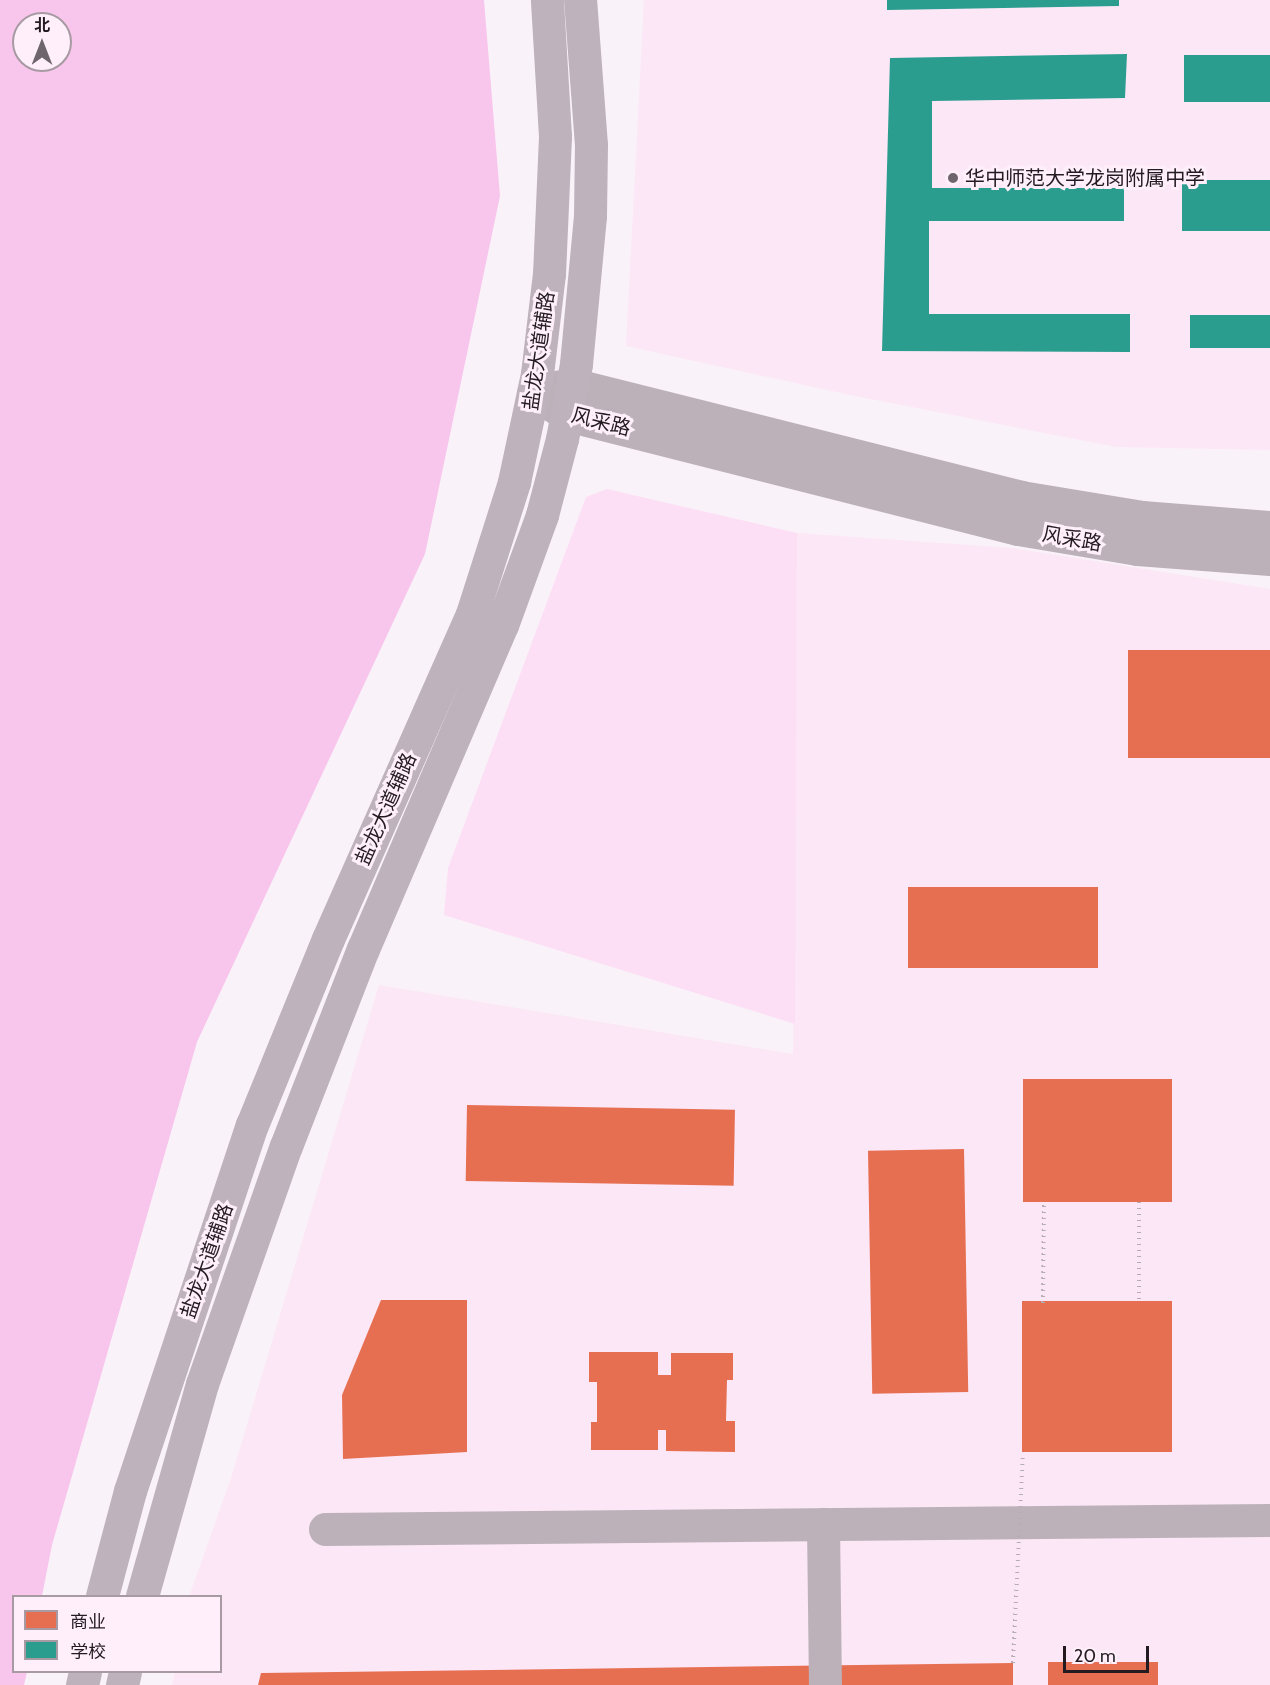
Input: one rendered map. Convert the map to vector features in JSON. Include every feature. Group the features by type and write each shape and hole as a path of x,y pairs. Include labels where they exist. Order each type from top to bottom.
{"main road":[{"name":"盐龙大道辅路","path":"102,1595 130,1491 252,1125 328,939 472,614 514,482 533,393 553,211 553,65 547,0"},
{"name":"盐龙大道辅路","path":"142,1595 202,1384 254,1236 363,949 502,625 542,514 569,400 590,216 591,145 580,0"}],"street":[{"name":"风采路","path":"533,393 1021,497 1142,517 1270,527"},
{"name":"风采路","path":"569,400 1018,529 1137,549 1270,559"},
{"path":"325,1529 1270,1520"},
{"path":"823,1524 825,1685"}],"path":[{"path":"1140,1202 1140,1302"},
{"path":"1043,1303 1044,1203"},
{"path":"1013,1663 1023,1454"}],"shaded area":[{"path":"0,0 484,0 500,196 425,554 197,1042 52,1545 42,1595 12,1595 12,1673 27,1673 24,1685 0,1685"},
{"name":"华中师范大学龙岗附属中学","path":"644,0 1270,0 1270,450 1116,447 850,395 626,346"},
{"path":"607,489 797,533 795,1024 444,915 448,868 586,497"},
{"path":"797,533 1013,548 1270,589 1270,1685 172,1685 175,1673 222,1673 222,1595 190,1595 191,1591 231,1478 379,985 793,1054"}],"building: 商业":[{"path":"1128,650 1270,650 1270,758 1128,758"},
{"path":"908,887 1098,887 1098,968 908,968"},
{"path":"1023,1079 1172,1079 1172,1202 1023,1202"},
{"path":"467,1105 735,1110 734,1186 466,1181"},
{"path":"964,1149 968,1392 872,1394 868,1151"},
{"path":"381,1300 467,1300 467,1452 343,1459 342,1395"},
{"path":"1022,1301 1172,1301 1172,1452 1022,1452"},
{"path":"589,1352 658,1352 658,1375 671,1375 671,1353 733,1353 733,1380 727,1380 726,1421 735,1421 735,1452 666,1451 666,1430 658,1430 658,1450 591,1450 591,1422 597,1422 597,1382 589,1382"},
{"path":"1048,1662 1158,1662 1158,1685 1048,1685"},
{"path":"1013,1663 1013,1685 258,1685 261,1673"}],"building: 学校":[{"path":"887,0 1119,0 1119,6 887,10"},
{"path":"1127,54 1125,98 932,101 932,188 1124,188 1124,221 929,221 929,314 1130,314 1130,352 882,351 890,58"},
{"path":"1184,55 1270,55 1270,102 1184,102"},
{"path":"1182,180 1270,180 1270,231 1182,231"},
{"path":"1190,315 1270,315 1270,348 1190,348"}],"place":[{"name":"华中师范大学龙岗附属中学","path":"953,178"}]}
